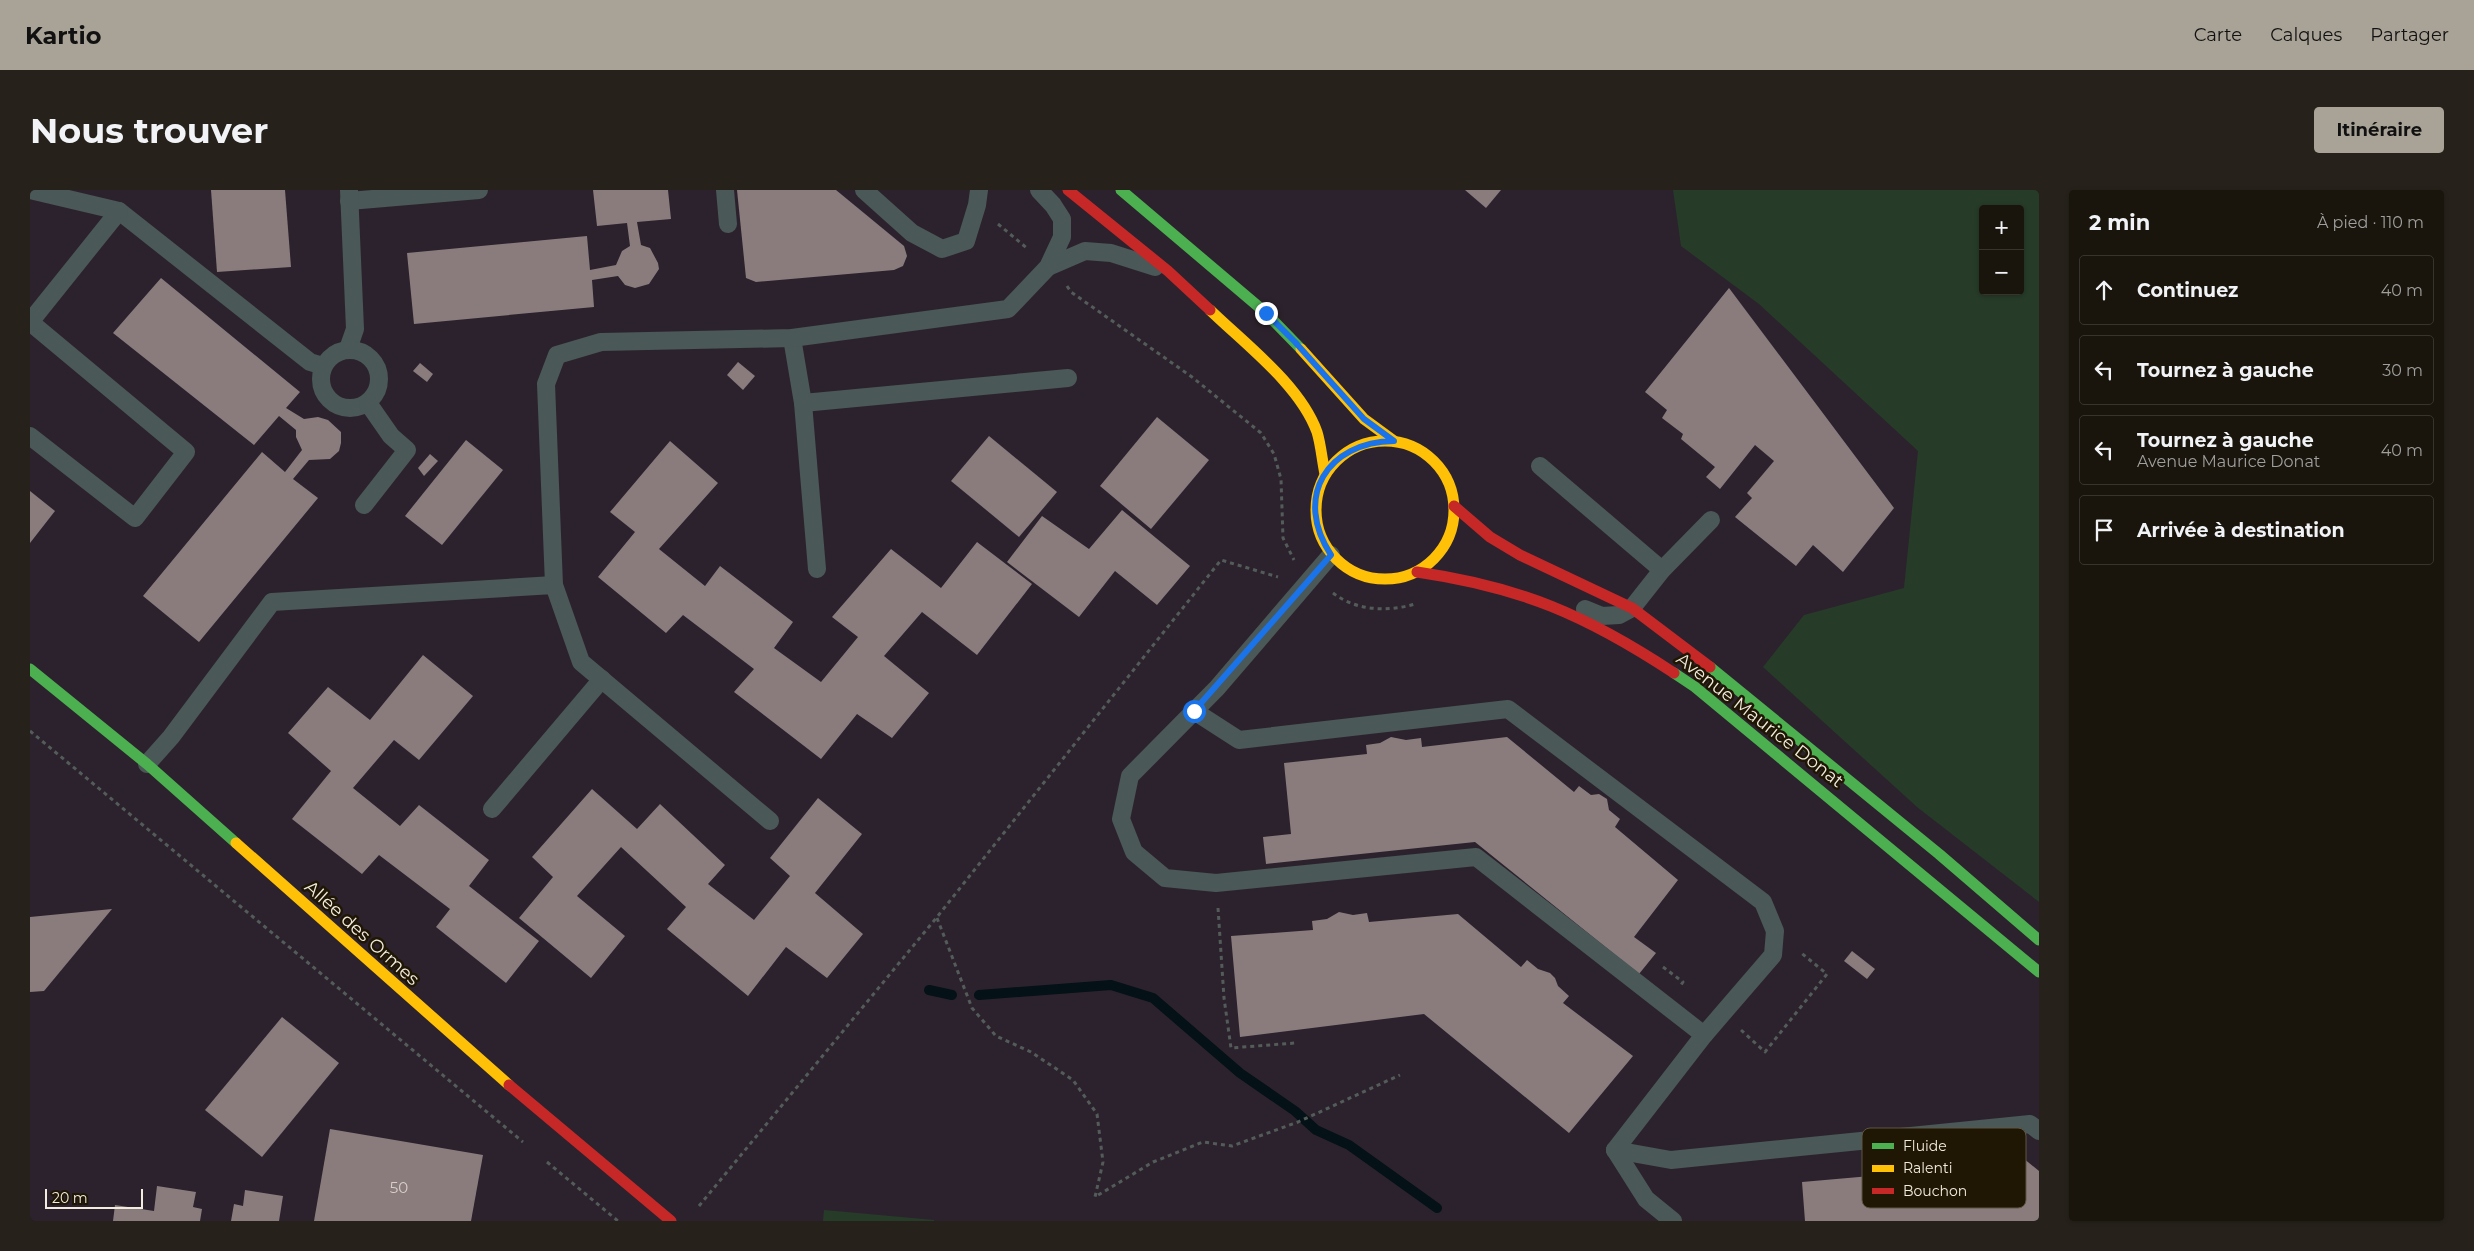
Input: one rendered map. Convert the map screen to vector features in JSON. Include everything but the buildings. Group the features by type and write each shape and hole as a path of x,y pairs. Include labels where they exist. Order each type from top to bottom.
{"main road":[{"path":"1068,190 1168,271 1279,376 1308,413 1317,433 1325,474"},
{"path":"1121,190 1266,313 1295,342 1364,419 1394,441 1418,449 1437,463 1452,490 1454,506 1453,526 1446,544 1434,560 1417,572 1395,579 1371,579 1349,570 1331,555 1322,541 1316,524 1315,507 1318,490 1325,474 1338,459 1354,448 1374,442 1394,441"},
{"name":"Avenue Maurice Donat","path":"1454,506 1490,537 1505,546 1632,608 1733,686 2039,940"},
{"name":"Avenue Maurice Donat","path":"1417,572 1459,578 1549,604 1632,647 1695,687 1927,877 2039,972"},
{"name":"Allée des Ormes","path":"30,669 147,764 549,1121 671,1221"}],"lane":[{"path":"30,190 119,211 310,362 324,366"},
{"path":"348,349 355,329 349,196 479,190"},
{"path":"726,190 728,224"},
{"path":"864,190 912,232 942,249 966,240 976,205 978,190"},
{"path":"770,821 581,662 554,585 546,384 557,355 601,342 792,338 1008,309 1048,267 1062,237 1062,220 1053,204 1039,190"},
{"path":"30,436 135,518 186,452 30,322 119,211"},
{"path":"1048,267 1086,251 1111,253 1168,271"},
{"path":"792,338 803,402 817,569"},
{"path":"348,349 367,355 377,366 380,380 375,395 368,403 356,408 340,406 327,396 321,381 324,366 336,352 348,349"},
{"path":"803,402 1068,378"},
{"path":"364,505 407,450 391,436 368,403"},
{"path":"1540,466 1662,570"},
{"path":"1549,604 1564,600 1602,616 1619,615 1632,608 1662,570 1711,520"},
{"path":"1331,555 1194,711 1130,776 1122,819 1134,852 1166,878 1216,883 1476,857 1704,1034"},
{"path":"147,764 170,737 272,602 554,585"},
{"path":"492,809 602,679"},
{"path":"1194,711 1239,740 1508,709 1764,902 1775,931 1773,955 1704,1034 1615,1150"},
{"path":"1990,1128 2030,1124 2039,1131"},
{"path":"1615,1150 1671,1160 1862,1141"},
{"path":"1615,1150 1646,1199 1673,1221"}],"path":[{"path":"997,223 1030,252"},
{"path":"1063,280 1071,292 1192,377 1261,433 1274,454 1281,479 1283,538 1294,560"},
{"path":"693,1213 937,917 1221,560 1284,579"},
{"path":"1337,596 1358,606 1380,610 1402,608 1422,602"},
{"path":"30,730 531,1149"},
{"path":"1216,883 1224,998 1231,1048 1295,1043"},
{"path":"937,917 972,1008 996,1036 1031,1052 1073,1080 1097,1114 1103,1162 1095,1197 1153,1162 1203,1142 1232,1146 1298,1122 1400,1074"},
{"path":"1722,1013 1765,1052 1826,974 1775,931"},
{"path":"546,1161 618,1221"}],"shaded area":[{"path":"30,190 2039,190 2039,1221 30,1221"}],"green space":[{"path":"1673,190 2039,190 2039,902 1917,807 1763,667 1804,615 1904,588 1918,451 1759,304 1681,246"},
{"path":"824,1210 934,1220 934,1221 823,1221"}],"waterway":[{"path":"979,995 1111,985 1153,998 1240,1073 1295,1111 1316,1130 1349,1145 1437,1208"},
{"path":"929,990 952,995"}],"traffic: fast":[{"path":"1121,190 1266,313 1301,349"},
{"path":"1710,667 1939,854 2039,940"},
{"path":"30,669 147,764 236,843"},
{"path":"1674,673 1695,687 2039,972"}],"traffic: slow":[{"path":"1210,310 1255,351 1298,398 1317,432 1325,474"},
{"path":"1301,349 1364,419 1394,441"},
{"path":"1385,441 1399,442 1412,446 1424,452 1434,461 1443,471 1449,483 1453,496 1454,510 1453,524 1449,537 1443,549 1434,559 1424,568 1412,574 1399,578 1385,579 1371,578 1358,574 1346,568 1336,559 1327,549 1321,537 1317,524 1316,510 1317,496 1321,483 1327,471 1336,461 1346,452 1358,446 1371,442 1385,441"},
{"path":"236,843 509,1085"}],"traffic: jam":[{"path":"1068,190 1168,271 1210,310"},
{"path":"1454,506 1490,537 1520,555 1632,608 1710,667"},
{"path":"1417,572 1489,586 1552,606 1611,635 1674,673"},
{"path":"509,1085 671,1221"}],"route":[{"path":"1194,711 1217,688 1331,555 1322,541 1316,524 1315,507 1318,490 1325,474 1338,459 1354,448 1374,442 1394,441 1364,419 1295,342 1266,313"}]}
